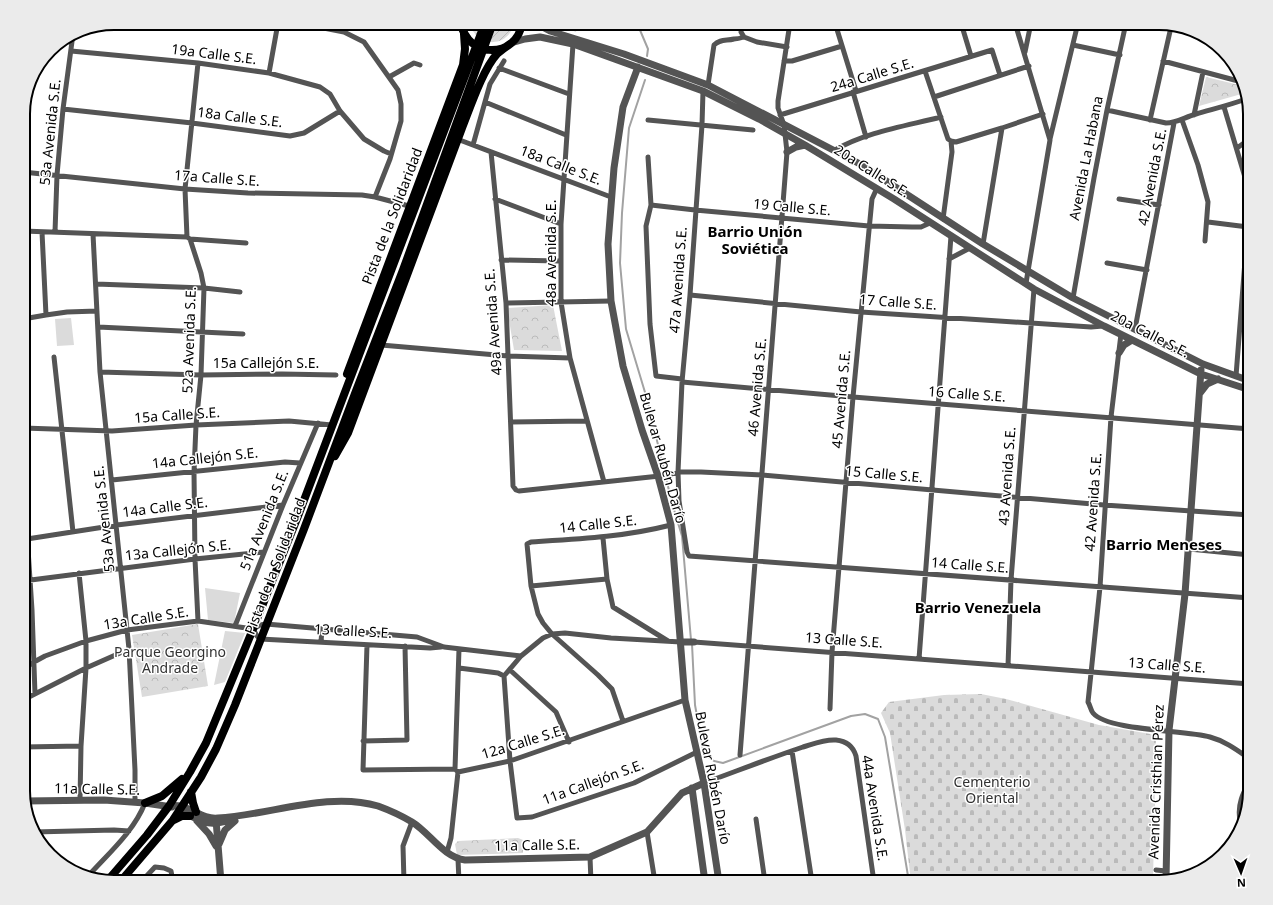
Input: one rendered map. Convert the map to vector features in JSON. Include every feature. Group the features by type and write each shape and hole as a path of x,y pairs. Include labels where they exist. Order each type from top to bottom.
{"main road":[{"path":"461,30 475,45 486,50 499,50 511,44"},
{"name":"Pista de la Solidaridad","path":"339,408 343,386 349,368 463,65 465,49 463,30"},
{"name":"Pista de la Solidaridad","path":"112,875 147,835 169,806 206,743 298,516 482,30"},
{"name":"Pista de la Solidaridad","path":"126,875 173,820 181,808 216,749 235,706 329,464 490,30"},
{"path":"329,464 344,441 381,346 457,139 480,82 494,58 498,53 511,44 519,34 520,30"},
{"path":"144,803 162,796 190,772"},
{"path":"173,820 182,816 194,815 191,792"}],"street":[{"path":"269,73 277,30"},
{"path":"334,30 344,32 364,42 398,90 401,104 401,120 392,154 375,197"},
{"name":"20a Calle S.E.","path":"548,30 624,54 705,88 835,150 877,175 943,219 1028,272 1073,298 1203,364 1243,378"},
{"path":"741,30 744,37 757,42 787,46"},
{"name":"46 Avenida S.E.","path":"740,755 768,390 783,218 787,152 784,125 780,115 778,101 789,30"},
{"path":"837,30 866,137"},
{"path":"963,30 971,56"},
{"path":"1017,30 1050,140"},
{"path":"1025,53 1030,30"},
{"path":"1026,283 1050,140 1076,30"},
{"name":"Avenida La Habana","path":"1073,298 1107,110 1125,30"},
{"path":"1150,120 1171,31"},
{"name":"20a Calle S.E.","path":"511,44 525,39 540,37 573,44 638,67 705,88 806,145 877,188 1034,288 1104,326 1201,374 1243,388"},
{"name":"47a Avenida S.E.","path":"689,556 687,552 679,501 678,472 682,380 690,296 705,88 714,45 724,39 734,40 744,37"},
{"name":"53a Avenida S.E.","path":"55,232 57,175 63,109 72,42"},
{"name":"48a Avenida S.E.","path":"573,44 563,179 560,261 561,302 570,358 604,482"},
{"path":"1073,45 1120,55"},
{"path":"784,61 792,62 842,46"},
{"name":"24a Calle S.E.","path":"780,115 992,50 1000,75"},
{"name":"19a Calle S.E.","path":"71,51 198,62 269,73 320,87 330,94 340,111"},
{"path":"473,145 490,84 504,61"},
{"path":"1163,61 1236,80"},
{"name":"52a Avenida S.E.","path":"198,62 185,189 188,238 201,273 204,288 201,375 196,425 194,472 195,559 198,621"},
{"path":"388,77 414,63 420,64"},
{"path":"934,97 1029,66"},
{"name":"Bulevar Rubén Darío","path":"638,67 623,107 612,197 608,244 611,301 623,366 642,430 663,476 671,524 685,700 704,784 718,875"},
{"path":"499,68 569,94"},
{"path":"925,71 948,139 951,141 952,152 943,219"},
{"path":"1194,115 1203,72"},
{"path":"1107,110 1150,120 1174,123 1194,115 1241,101"},
{"path":"485,102 566,135"},
{"path":"1224,107 1243,170"},
{"name":"18a Calle S.E.","path":"63,109 192,123 290,136 304,133 340,111"},
{"path":"340,111 364,139 392,154"},
{"path":"951,141 956,142 1043,114"},
{"path":"835,150 846,144 866,137 941,117"},
{"path":"648,120 753,130"},
{"path":"1182,120 1198,165 1208,202 1208,222 1205,242"},
{"name":"42 Avenida S.E.","path":"1135,330 1174,123"},
{"path":"983,244 1002,128"},
{"name":"18a Calle S.E.","path":"457,139 612,197"},
{"path":"1237,148 1243,144"},
{"path":"787,152 796,147 806,145"},
{"name":"49a Avenida S.E.","path":"491,152 506,303 513,486 516,490"},
{"path":"648,157 651,205"},
{"name":"17a Calle S.E.","path":"30,173 185,189 248,193 319,194 375,197 409,206"},
{"name":"45 Avenida S.E.","path":"830,709 832,652 853,398 872,199 877,188"},
{"path":"495,199 561,224"},
{"path":"1118,199 1159,205"},
{"name":"19 Calle S.E.","path":"651,205 869,226 917,227 930,223"},
{"name":"16 Calle S.E.","path":"651,205 646,226 650,324 656,376 768,390 853,398 1243,428"},
{"path":"1208,222 1243,226"},
{"path":"30,231 188,238 246,243"},
{"path":"42,232 46,315"},
{"name":"53a Avenida S.E.","path":"93,234 100,372 129,649 135,770 135,802"},
{"path":"919,659 951,236"},
{"path":"950,259 970,248"},
{"path":"501,260 560,261"},
{"path":"1107,263 1147,270"},
{"path":"96,284 204,288 240,292"},
{"name":"43 Avenida S.E.","path":"1008,666 1011,580 1034,288"},
{"path":"1236,376 1243,288"},
{"name":"17 Calle S.E.","path":"690,296 861,312 1031,324 1091,327 1104,326"},
{"path":"506,303 611,301"},
{"path":"30,318 67,312 97,311"},
{"path":"98,327 243,334"},
{"name":"42 Avenida S.E.","path":"1121,334 1111,417 1104,505 1100,587 1088,702 1093,713 1103,720 1127,726 1209,736 1223,741 1243,754"},
{"path":"1119,353 1124,345 1132,340"},
{"path":"381,346 508,356 570,358"},
{"path":"54,357 73,532"},
{"name":"20a Calle S.E.","path":"1201,374 1203,364"},
{"name":"15a Callejón S.E.","path":"100,372 201,375 336,375"},
{"name":"Avenida Cristhian Pérez","path":"1166,874 1169,730 1185,594 1201,374"},
{"path":"1200,394 1207,384 1218,379"},
{"name":"15a Calle S.E.","path":"30,428 106,431 289,421 332,425"},
{"path":"511,422 587,421"},
{"name":"51a Avenida S.E.","path":"236,626 264,552 318,423"},
{"name":"14a Callejón S.E.","path":"112,480 285,462 300,463"},
{"name":"15 Calle S.E.","path":"516,490 519,491 663,476 678,472 700,472 762,475 932,491 1243,514"},
{"name":"14a Calle S.E.","path":"30,539 117,525 283,505"},
{"name":"14 Calle S.E.","path":"531,586 527,544 531,542 603,538 630,534 671,524"},
{"path":"603,538 607,579 613,607 669,642"},
{"path":"1189,549 1243,554"},
{"name":"13a Callejón S.E.","path":"30,580 195,559 264,552"},
{"name":"14 Calle S.E.","path":"689,556 1243,598"},
{"path":"79,573 86,641 80,800"},
{"path":"607,579 531,586 538,614 543,624 612,689 623,722"},
{"path":"30,580 35,694"},
{"name":"13a Calle S.E.","path":"30,664 45,656 86,641 127,630 198,621 253,629"},
{"path":"260,639 253,629 260,625 266,624"},
{"name":"13 Calle S.E.","path":"266,624 417,638 444,647 521,656"},
{"path":"321,642 322,629"},
{"name":"13 Calle S.E.","path":"552,634 565,633 611,638 832,652 1243,684"},
{"path":"510,761 504,676 521,656 543,638 552,634"},
{"name":"13 Calle S.E.","path":"260,639 430,648 444,647"},
{"path":"367,645 363,741 407,740 405,646"},
{"path":"30,696 86,668 129,649"},
{"path":"448,852 451,838 457,771 459,649"},
{"path":"459,668 498,673 504,676"},
{"path":"510,670 556,712 569,742"},
{"name":"12a Calle S.E.","path":"363,741 363,770 457,771 510,761 569,742 685,700"},
{"name":"11a Calle S.E.","path":"458,859 590,857 647,832 682,793 692,788 826,740 835,739 844,741"},
{"name":"44a Avenida S.E.","path":"844,741 851,746 856,756 873,875"},
{"path":"30,746 81,746"},
{"path":"792,751 811,875"},
{"name":"11a Callejón S.E.","path":"510,761 517,818 532,817 634,783 697,752"},
{"name":"Bulevar Rubén Darío","path":"692,788 704,875"},
{"path":"1239,817 1238,811 1240,799 1243,794"},
{"name":"11a Calle S.E.","path":"31,801 80,800 135,802 181,808 194,815 206,817 216,821"},
{"path":"221,875 216,821 325,801 353,801 379,806 412,822 458,859 459,875"},
{"path":"92,872 129,831 140,816 144,803"},
{"path":"194,815 212,838 218,850"},
{"path":"218,850 220,839 225,830 241,816"},
{"path":"756,819 764,875"},
{"path":"404,875 403,846 412,822"},
{"path":"41,832 129,831"},
{"path":"647,832 654,875"},
{"path":"590,857 591,875"},
{"path":"148,875 155,867 164,868 170,871 171,875"},
{"path":"1156,870 1166,871"}],"green space":[{"path":"511,30 506,37 499,41 492,42 485,41 478,37 473,31"},
{"path":"1206,77 1238,85 1240,94 1199,106"},
{"path":"553,305 562,351 514,350 507,308"},
{"path":"71,318 74,345 57,346 55,319"},
{"path":"205,588 240,593 234,623 208,620"},
{"name":"Parque Georgino Andrade","path":"198,624 208,686 142,697 132,635"},
{"path":"225,631 245,633 225,682 214,685"},
{"name":"Cementerio Oriental","path":"981,694 1006,699 1099,725 1156,735 1153,875 910,875 890,733 881,713 889,702 944,695"},
{"path":"518,838 523,840 523,853 457,855 455,844 458,841"}],"waterway":[{"path":"640,30 648,49 647,56"},
{"path":"645,80 629,128 622,213 620,263 626,329 647,399 672,503 682,536 691,640"},
{"path":"692,644 695,705 703,749 708,757 714,761 723,763 851,716 865,714 878,719 885,737 908,875"}],"district":[{"name":"Barrio Unión Soviética","path":"755,240"},
{"name":"Barrio Meneses","path":"1164,545"},
{"name":"Barrio Venezuela","path":"978,608"}]}
